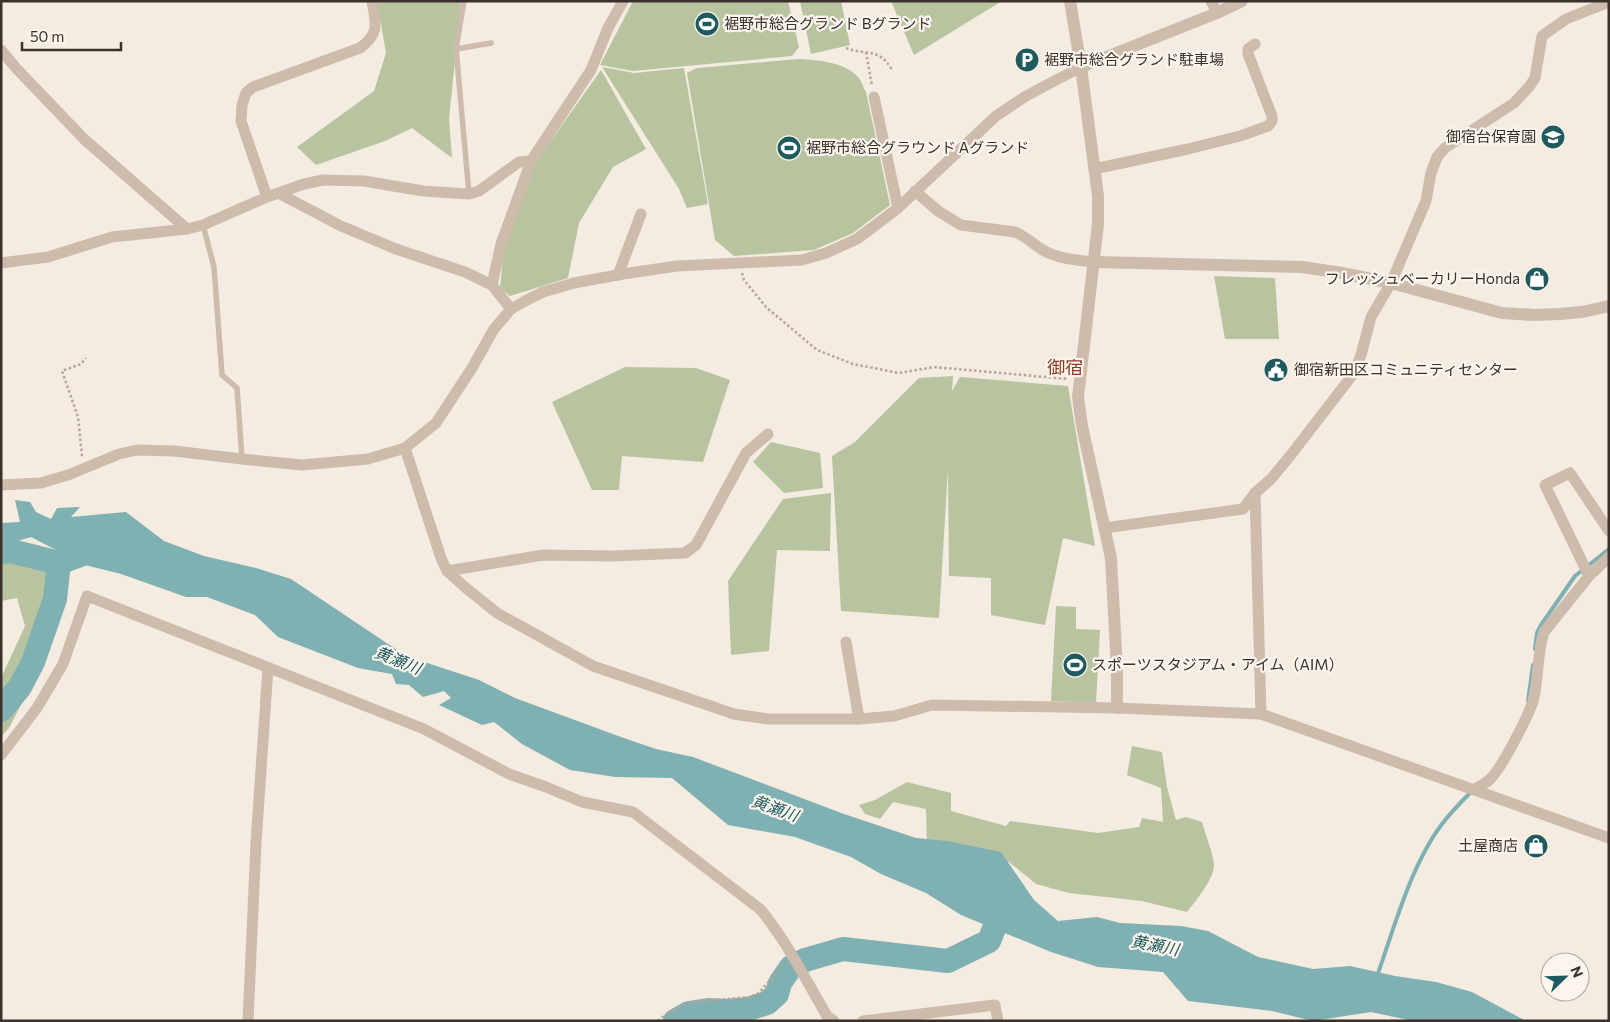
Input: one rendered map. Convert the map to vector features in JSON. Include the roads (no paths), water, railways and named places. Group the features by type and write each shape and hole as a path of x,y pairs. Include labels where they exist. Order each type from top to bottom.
{"street":[{"path":"372,1 375,31 370,41 360,48 254,87 246,93 242,105 241,121 272,195 396,248 465,272 492,286 511,309"},
{"path":"492,286 501,244 531,162 591,70 608,28 623,1"},
{"path":"1070,1 1081,67 1098,196 1098,224 1078,397 1082,426 1111,558 1117,669 1117,708"},
{"path":"1211,1 1217,13"},
{"path":"1,485 42,483 119,454 137,450 174,451 302,465 368,459 405,448 436,423 472,368 494,329 511,309 542,292 574,283 677,266 802,260 826,253 857,238 898,208 996,116 1026,96 1081,67 1217,13 1242,1"},
{"path":"1104,528 1243,510 1255,493 1271,479 1290,456 1354,373 1371,317 1391,283 1426,201 1431,173 1437,157 1445,148 1514,103 1529,87 1535,78 1542,36 1566,19 1603,2"},
{"path":"1094,169 1188,149 1240,136 1268,126 1272,121 1272,116 1248,54 1248,49 1255,44"},
{"path":"1,50 84,139 187,228"},
{"path":"874,97 898,208"},
{"path":"1,263 48,256 112,237 203,225 272,195 304,184 323,180 364,181 423,192 469,194 479,191 519,162 531,162"},
{"path":"915,191 938,211 961,225 1015,232 1042,249 1061,258 1094,262 1302,267 1391,283 1502,313 1558,314 1582,312 1609,306"},
{"path":"618,275 641,214"},
{"path":"448,571 543,555 612,556 686,553 696,545 746,453 768,434"},
{"path":"405,448 441,558 448,571 466,588 498,613 593,666 734,714 768,719 858,719 894,716 932,705 1117,708 1261,714 1609,838"},
{"path":"1586,570 1545,485 1570,473 1609,531"},
{"path":"1255,493 1261,714"},
{"path":"1475,789 1489,781 1500,767 1531,709 1535,696 1540,642 1544,632 1586,570 1609,557"},
{"path":"1,755 37,708 63,664 87,596 424,729 509,774 582,802 633,812 761,910 796,962 829,1019"},
{"path":"846,642 858,719"},
{"path":"248,1021 256,843 268,668"},
{"path":"863,1021 995,1006 998,1021"}],"lane":[{"path":"464,1 456,49 469,194"},
{"path":"456,49 491,43"},
{"path":"203,225 214,267 222,375 237,388 242,459"}],"water":[{"path":"15,500 30,502 36,512 51,519 57,508 80,507 71,517 126,512 164,541 204,556 256,568 291,579 406,656 479,680 515,698 621,737 656,749 693,757 844,814 916,838 947,841 1001,852 1034,900 1058,921 1097,917 1120,923 1181,926 1208,931 1258,957 1313,969 1350,966 1395,976 1436,982 1472,992 1526,1021 1413,1021 1371,1012 1313,1021 1272,1011 1188,1001 1163,972 1098,967 1051,952 961,915 926,893 881,874 851,857 795,837 728,825 672,778 615,777 570,770 522,744 494,722 482,725 439,705 451,698 444,691 423,697 409,685 396,684 392,674 358,668 278,637 255,615 207,597 186,597 121,574 85,565 31,537 1,546 1,523 20,522"}],"waterway":[{"path":"1535,649 1537,633 1541,625 1575,576 1609,549"},
{"name":"黄瀬川","path":"1,552 11,551 59,563 88,552 103,556"},
{"name":"黄瀬川","path":"1,710 20,687 33,662 55,599 59,563"},
{"path":"1528,701 1533,665"},
{"path":"1377,976 1405,894 1423,854 1446,819 1472,791"},
{"path":"675,1021 689,1013 708,1010 748,1009 767,1003 777,994 780,983 791,967 805,960 843,949 948,961 989,941 1005,901"}],"place":[{"name":"裾野市総合グランド Bグランド","path":"707,24"},
{"name":"裾野市総合グランド駐車場","path":"1027,60"},
{"name":"御宿台保育園","path":"1553,137"},
{"name":"裾野市総合グラウンド Aグランド","path":"789,148"},
{"name":"フレッシュベーカリーHonda","path":"1537,279"},
{"name":"御宿新田区コミュニティセンター","path":"1276,370"},
{"name":"スポーツスタジアム・アイム（AIM）","path":"1075,665"},
{"name":"土屋商店","path":"1536,846"}],"district":[{"name":"御宿","path":"1065,368"}]}
